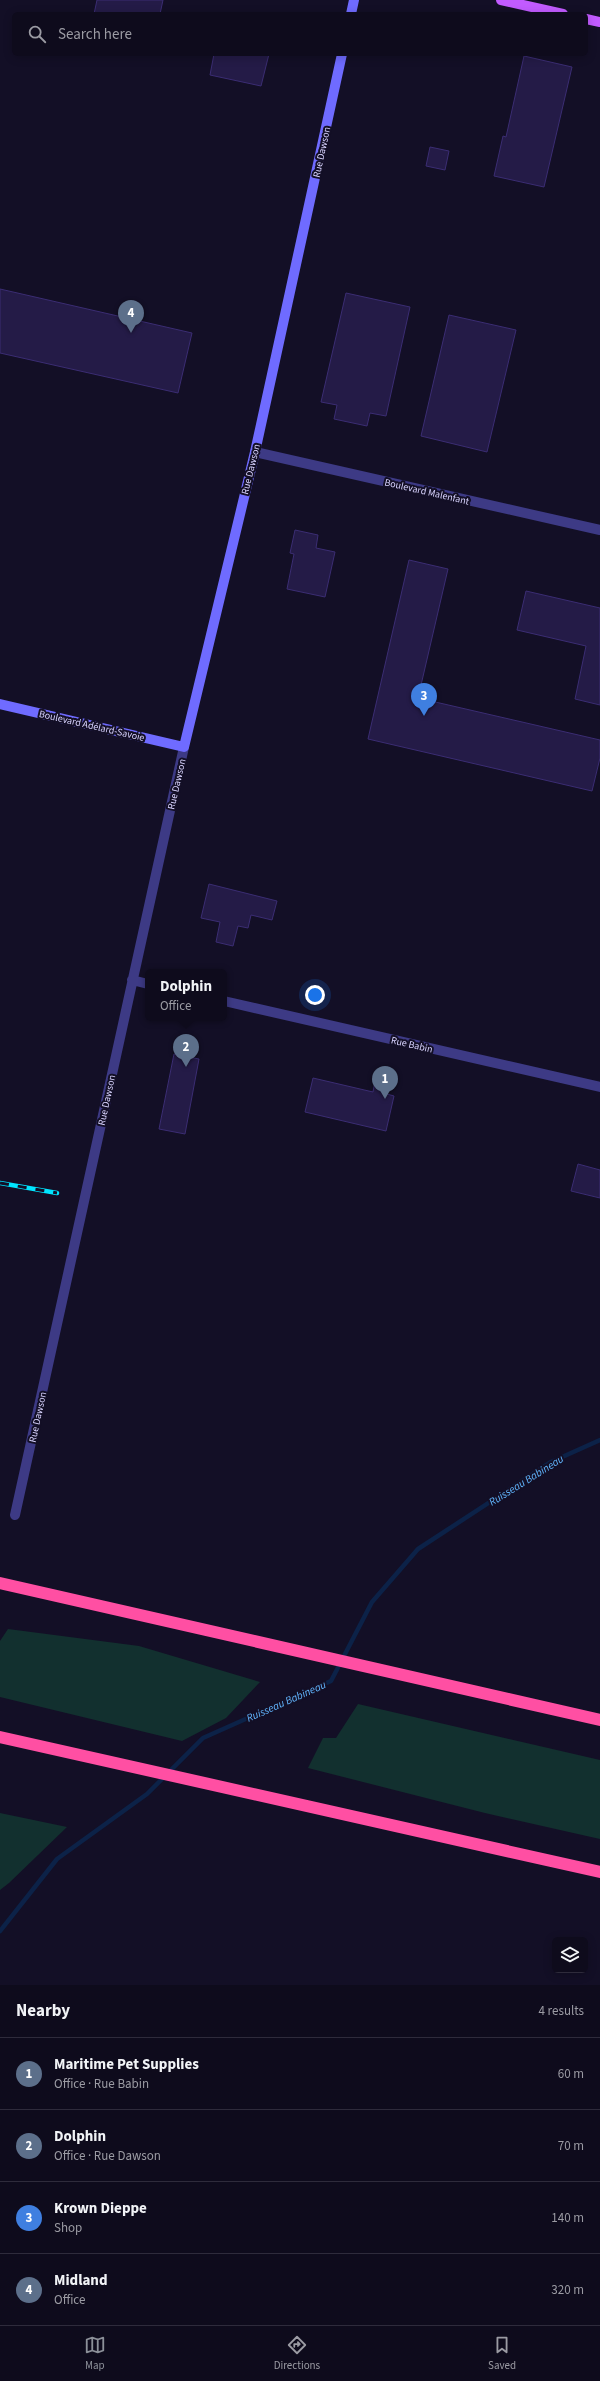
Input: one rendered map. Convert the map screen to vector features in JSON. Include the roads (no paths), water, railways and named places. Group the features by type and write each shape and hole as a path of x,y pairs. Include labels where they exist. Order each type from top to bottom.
{"highway":[{"path":"0,1583 600,1720"},
{"path":"0,1737 600,1872"}],"main road":[{"path":"501,0 554,12"},
{"path":"588,19 600,22"}],"street":[{"path":"351,12 354,0"},
{"name":"Rue Dawson","path":"15,1515 184,747 255,452 342,56"},
{"name":"Boulevard Malenfant","path":"255,452 600,530"},
{"name":"Boulevard Adélard-Savoie","path":"0,704 184,747"},
{"path":"132,980 145,983"},
{"name":"Rue Babin","path":"227,1002 600,1087"}],"waterway":[{"name":"Ruisseau Babineau","path":"0,1931 57,1859 147,1794 203,1738 331,1681 372,1602 418,1549 551,1462 600,1440"}],"railway":[{"path":"0,1183 57,1193"}],"place":[{"name":"Midland","path":"131,333"},
{"name":"Krown Dieppe","path":"424,716"},
{"name":"Dolphin","path":"186,1067"},
{"name":"Maritime Pet Supplies","path":"385,1099"}]}
